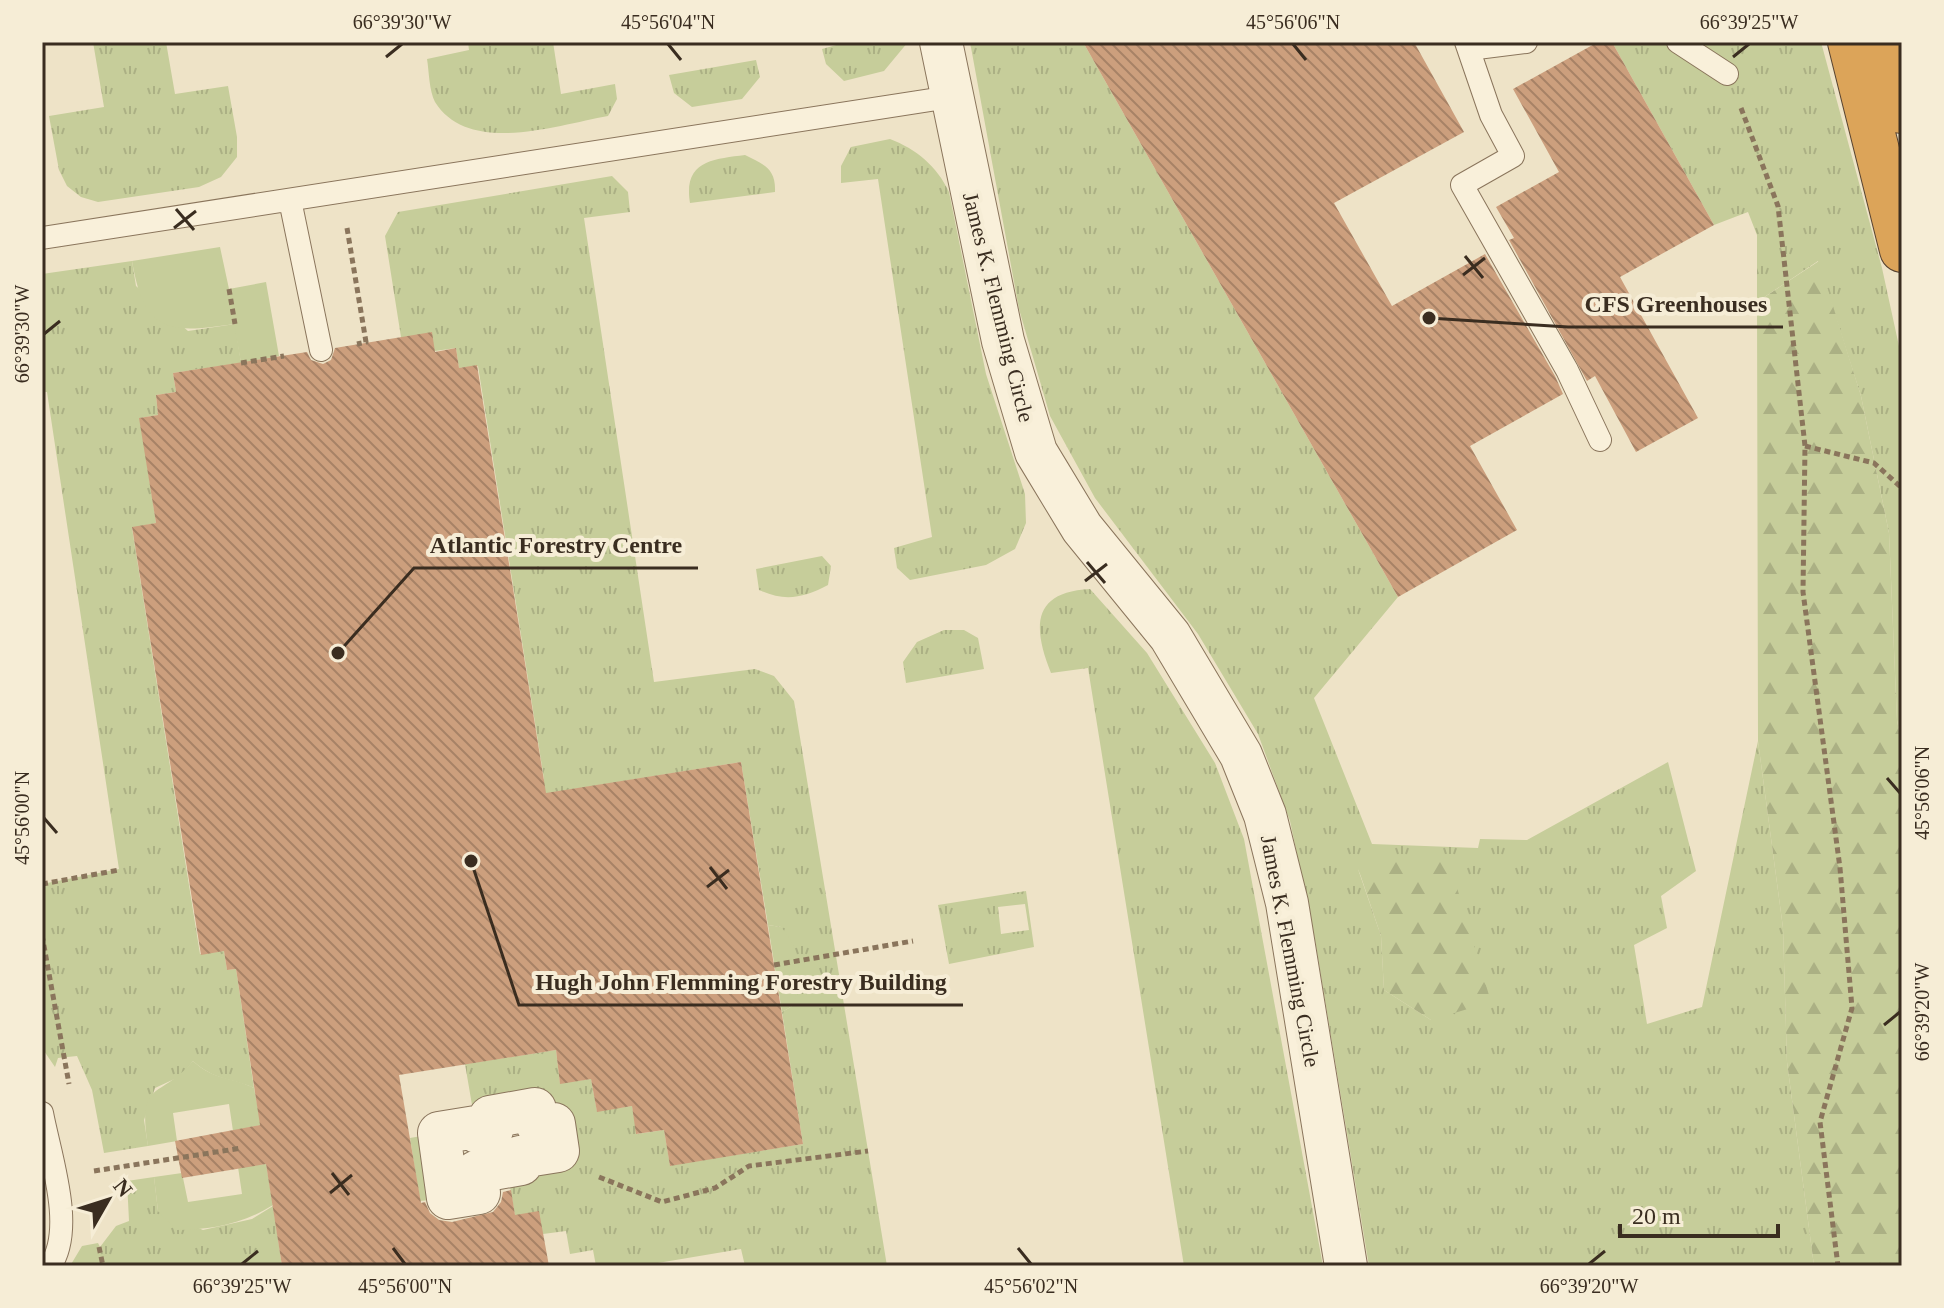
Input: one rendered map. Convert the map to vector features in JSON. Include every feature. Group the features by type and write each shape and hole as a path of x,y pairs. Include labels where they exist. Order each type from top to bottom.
{"highway":[{"path":"1850,42 1902,250"},
{"path":"1881,42 1902,111"}],"street":[{"name":"James K. Flemming Circle","path":"941,42 1003,341 1036,452 1082,528 1170,636 1241,755 1265,815 1287,903 1346,1266"}],"lane":[{"path":"1526,42 1468,46 1491,115 1513,156 1462,185 1567,370 1600,440"},
{"path":"1678,42 1727,74"},
{"path":"42,238 950,97"},
{"path":"290,200 321,350"},
{"path":"42,1113 63,1229 57,1256 50,1266"}],"path":[{"path":"1727,74 1778,206 1805,446 1803,592 1840,868 1852,1008 1820,1122 1838,1266"},
{"path":"340,192 366,342"},
{"path":"229,289 235,324"},
{"path":"1805,446 1874,463 1902,488"},
{"path":"42,884 119,870"},
{"path":"774,965 913,941"},
{"path":"107,1169 242,1148"},
{"path":"558,1151 585,1174 614,1181 662,1202 715,1188 749,1166 868,1151"}],"green space":[{"path":"93,42 166,42 175,94 228,86 237,137 237,157 221,177 199,187 98,202 81,197 67,186 59,170 49,116 104,107"},
{"path":"468,42 553,42 561,94 615,84 617,99 608,116 540,130 491,133 469,128 450,118 435,102 427,59 469,50"},
{"path":"847,42 908,42 884,71 844,81 826,64 822,49"},
{"path":"970,42 1083,42 1398,597 1314,698 1372,844 1478,848 1480,839 1527,840 1668,762 1696,871 1661,896 1667,928 1634,945 1647,1024 1702,1007 1758,741 1783,928 1787,1062 1814,1266 1369,1266 1315,940 1290,821 1258,734 1198,634 1095,498 1050,416 1019,309","holes":["1358,869 1431,1020 1384,990 1381,936"]},
{"path":"1612,42 1821,42 1882,268 1902,360 1902,748 1897,720 1889,533 1861,396 1818,261 1757,302 1757,235 1748,212 1714,225"},
{"path":"756,60 760,77 742,99 692,107 674,93 669,75"},
{"path":"890,139 925,160 949,192 986,374 1025,494 1026,523 1015,549 986,565 910,580 897,568 894,548 932,537 878,179 841,183 841,166 851,147"},
{"path":"745,155 768,169 774,178 775,192 690,203 691,178 696,170 712,161"},
{"path":"612,176 628,192 630,212 584,218 654,682 755,669 774,676 794,701 887,1266 745,1266 741,1249 640,1266 596,1266 593,1250 570,1254 566,1231 543,1234 515,1215 510,1187 554,1124 547,1092 472,1105 465,1064 556,1050 560,1083 591,1079 597,1111 632,1106 637,1134 664,1130 670,1165 803,1144 782,1012 794,1005 781,927 768,925 741,762 525,797 544,779 478,366 459,368 456,348 435,351 401,337 385,236 398,212"},
{"path":"220,247 229,289 266,282 279,356 241,363 234,324 176,327 152,315 144,303 132,261"},
{"path":"132,261 136,286 188,331 235,324 241,363 173,373 176,392 156,395 158,415 140,418 156,523 132,528 200,954 224,951 227,970 236,969 254,1088 216,1075 193,1061 181,1076 155,1088 144,1120 148,1146 104,1153 92,1090 77,1056 58,1058 55,1067 42,1048 42,884 119,869 47,392 42,392 42,274"},
{"path":"1819,261 1861,396 1889,533 1897,720 1902,748 1902,1266 1814,1266 1787,1062 1783,928 1758,741 1757,302"},
{"path":"822,556 831,566 828,585 794,597 759,590 756,569"},
{"path":"1090,589 1147,653 1215,763 1244,839 1323,1266 1184,1266 1088,668 1051,673 1041,641 1042,615 1047,605 1056,597"},
{"path":"944,630 964,630 978,638 984,669 906,683 903,662 917,642"},
{"path":"1447,854 1491,1002 1431,1020 1384,990 1381,936 1358,868"},
{"path":"1026,891 1034,947 949,964 938,905","holes":["1025,904 1029,930 1001,934 998,907"]},
{"path":"768,925 781,927 793,945 798,963 794,1005 782,1012"},
{"path":"193,1061 216,1075 254,1088 261,1125 233,1131 229,1104 173,1113 177,1141 148,1146 145,1124 148,1100"},
{"path":"439,1133 448,1198 420,1201 410,1138"},
{"path":"266,1164 273,1205 250,1217 215,1227 176,1230 158,1211 154,1177 182,1173 188,1202 242,1194 238,1167"},
{"path":"154,1177 158,1211 203,1230 252,1219 273,1206 282,1266 70,1266 82,1246 98,1243 100,1247 116,1226 129,1221 127,1181"}],"building":[{"path":"1083,42 1414,42 1464,132 1334,203 1392,306 1485,254 1555,376 1563,394 1470,446 1517,530 1398,597"},
{"path":"1598,42 1612,42 1714,225 1620,277 1698,418 1636,452 1595,376 1587,381 1509,240 1514,238 1496,207 1559,172 1513,89"},
{"path":"432,332 435,352 456,348 459,368 477,365 546,793 741,762 803,1144 670,1166 664,1130 636,1134 632,1106 597,1112 591,1079 560,1084 556,1050 399,1075 421,1203 425,1202 430,1213 439,1220 452,1222 493,1212 501,1202 503,1192 511,1190 515,1215 539,1211 549,1266 282,1266 266,1164 182,1178 175,1141 260,1125 236,969 227,970 224,951 201,955 132,527 156,523 139,418 158,415 156,395 176,392 173,373 307,352 311,360 323,364 331,360 335,348"}],"place":[{"name":"CFS Greenhouses","path":"1429,318"},
{"name":"Atlantic Forestry Centre","path":"338,653"},
{"name":"Hugh John Flemming Forestry Building","path":"471,861"}]}
